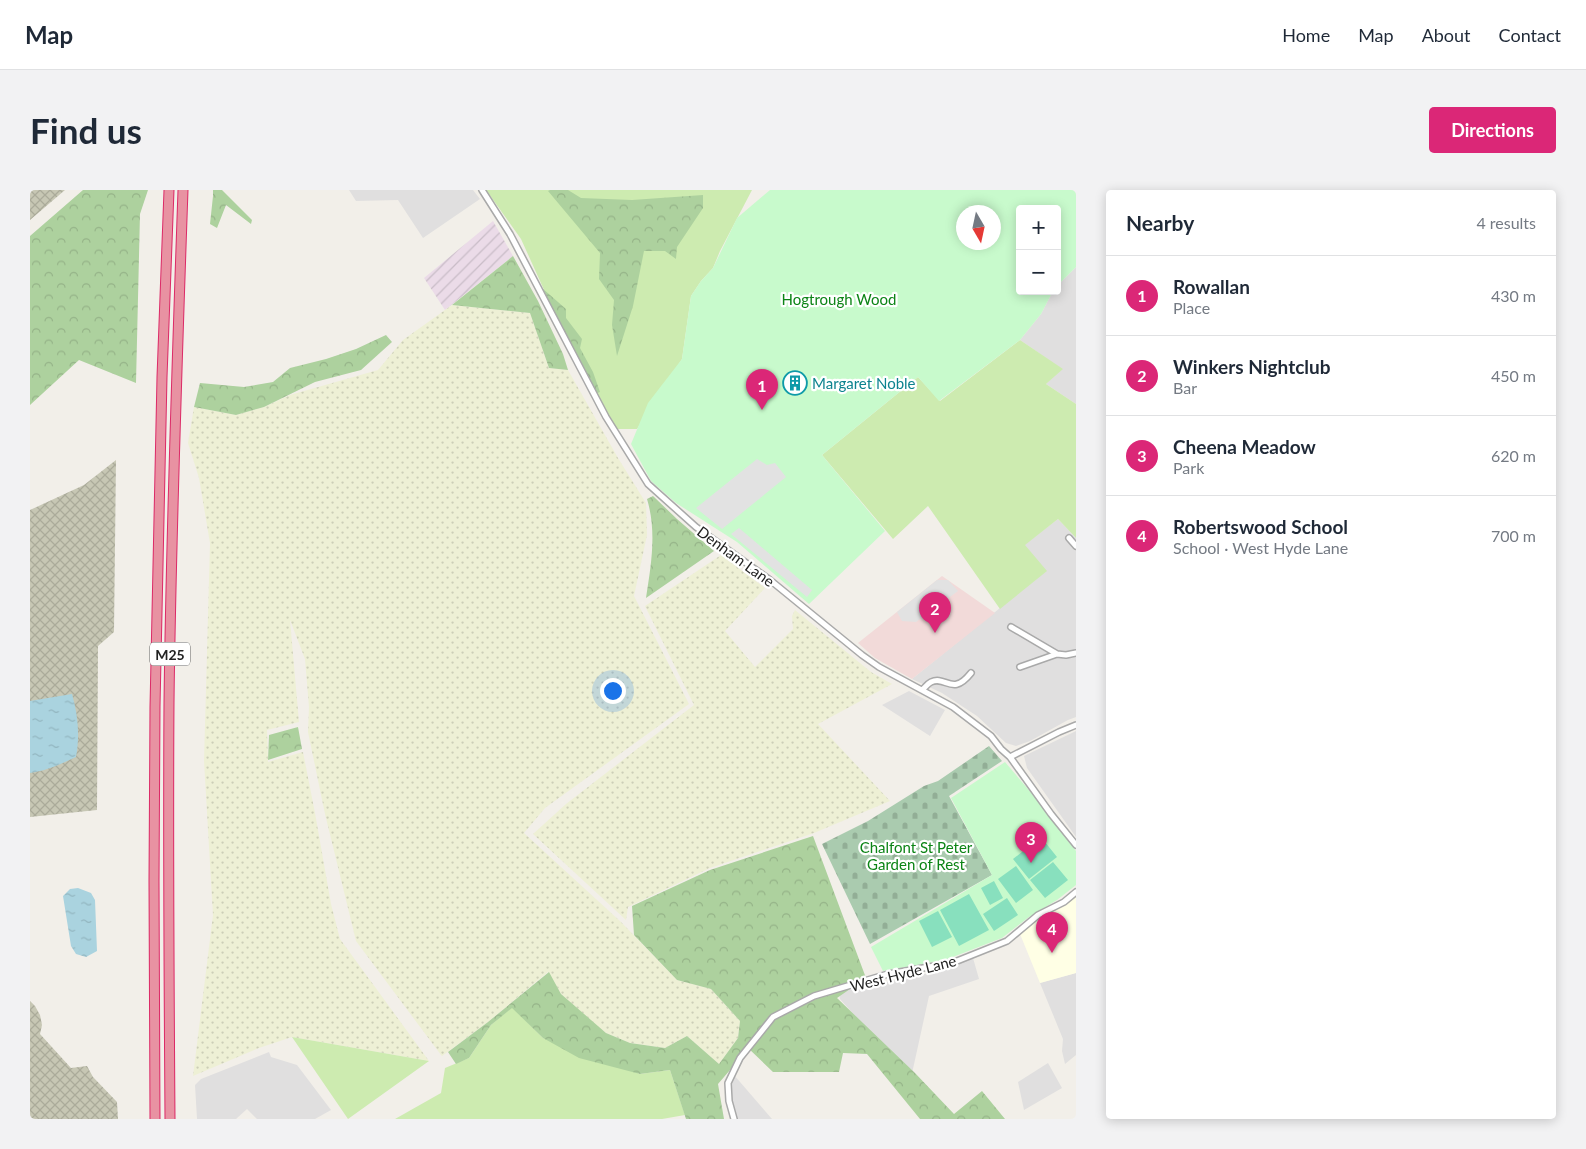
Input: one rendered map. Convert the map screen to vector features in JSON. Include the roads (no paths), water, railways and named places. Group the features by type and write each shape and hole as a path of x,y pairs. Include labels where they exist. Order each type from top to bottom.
{"highway":[{"name":"M25","path":"155,1119 155,707 162,377 169,190"},
{"name":"M25","path":"170,1119 168,880 170,693 176,370 183,190"}],"street":[{"name":"Denham Lane","path":"482,190 510,234 606,417 648,484 696,526 770,580 862,655 953,707 991,736 1010,757 1076,845"},
{"path":"1069,538 1076,546"},
{"path":"1011,627 1057,654 1076,653"},
{"path":"1020,667 1057,654"},
{"path":"922,690 928,684 937,681 950,685 964,681 971,673"},
{"path":"1010,757 1076,725"},
{"name":"West Hyde Lane","path":"734,1119 729,1101 728,1083 740,1058 773,1017 814,996 888,974 952,963 1007,941 1038,915 1064,902 1076,892"}],"water":[{"path":"72,694 78,726 76,757 48,769 30,773 30,701"},
{"path":"78,888 91,893 95,900 97,951 86,957 76,954 71,946 63,896 70,889"}],"place":[{"name":"Margaret Noble","path":"795,383"},
{"name":"Rowallan","path":"762,410"},
{"name":"Winkers Nightclub","path":"935,633"},
{"name":"Cheena Meadow","path":"1031,863"},
{"name":"Robertswood School","path":"1052,953"}],"park label":[{"name":"Hogtrough Wood","path":"839,299"},
{"name":"Chalfont St Peter Garden of Rest","path":"916,856"}]}
